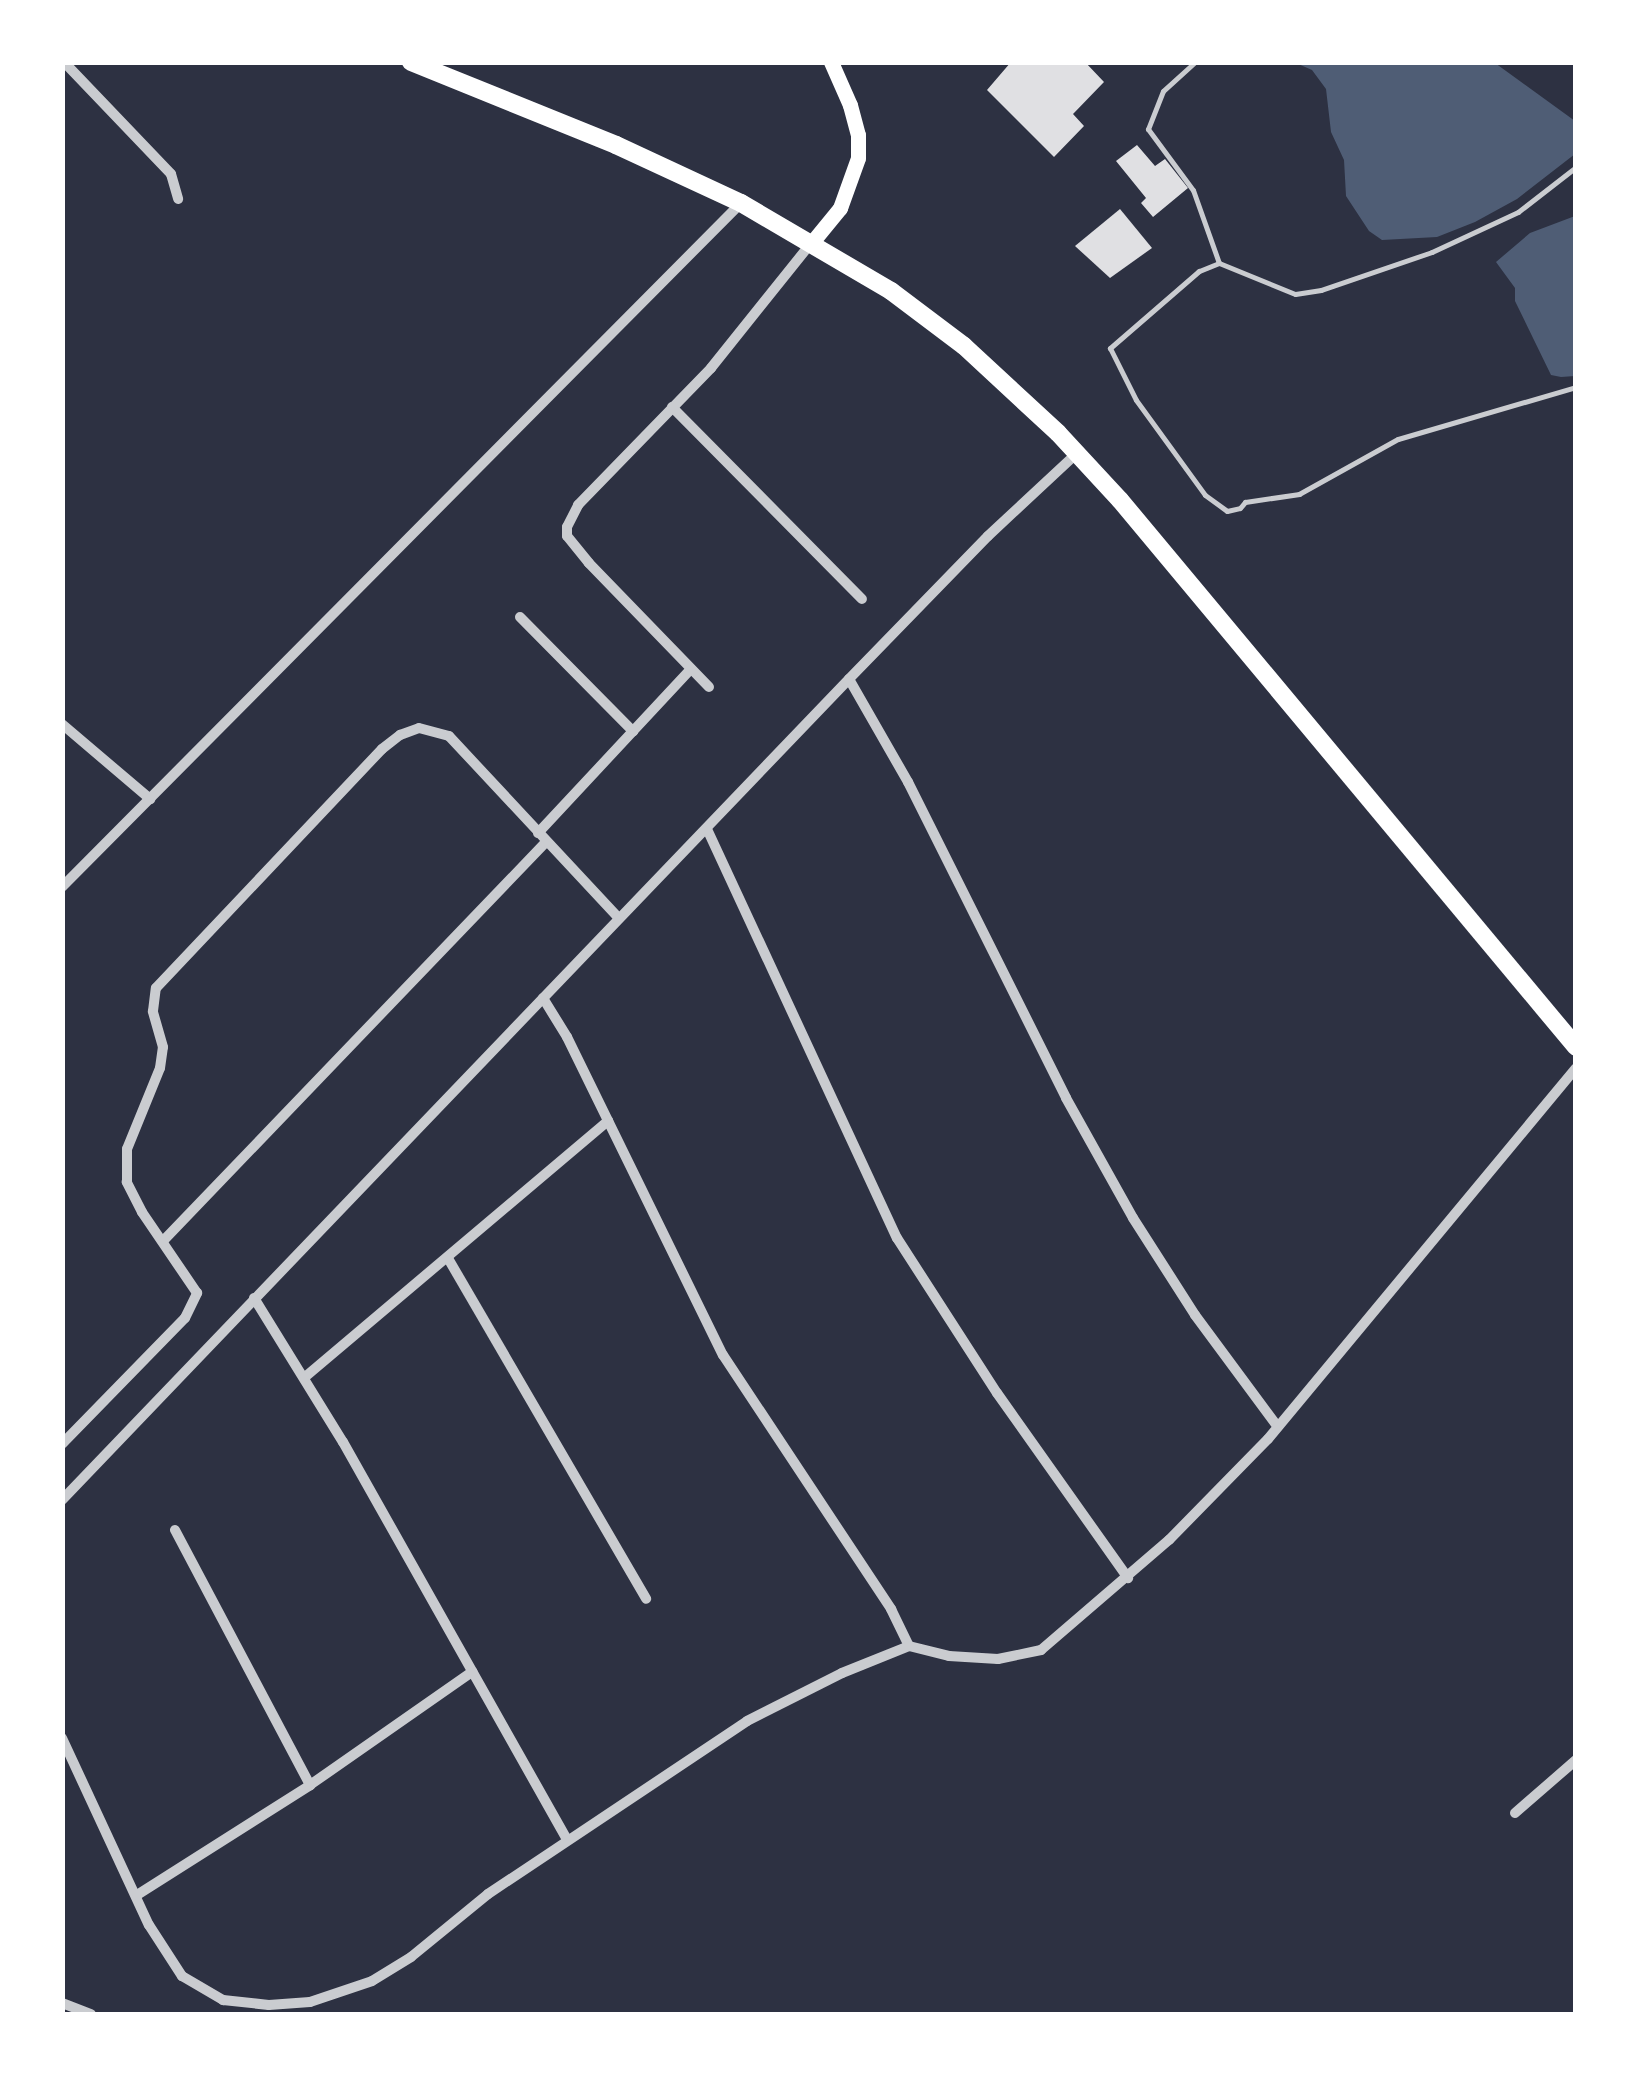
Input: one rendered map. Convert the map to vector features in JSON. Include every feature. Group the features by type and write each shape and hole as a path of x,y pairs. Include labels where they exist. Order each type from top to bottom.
{"main road":[{"path":"816,238 840,208 858,158 858,135 850,105 830,62"},
{"path":"418,65 691,168 816,238 972,342 1032,394 1117,481 1576,1030"},
{"path":"418,65 816,238 964,346 1076,453 1576,1047"}],"street":[{"path":"64,62 171,174 178,199"},
{"path":"62,886 742,203"},
{"path":"710,687 566,536 578,505 780,287 816,238"},
{"path":"672,407 862,599"},
{"path":"62,1500 849,679 988,536 1076,453"},
{"path":"520,617 633,731"},
{"path":"163,1240 542,838 692,668"},
{"path":"849,679 908,782 1066,1098 1133,1218 1195,1315 1278,1427"},
{"path":"62,724 150,799"},
{"path":"62,1444 193,1306 196,1286 128,1182 126,1149 160,1068 163,1047 153,1011 156,988 382,749 400,735 418,728 449,736 619,918"},
{"path":"707,829 897,1238 997,1394 1128,1578"},
{"path":"543,998 723,1354 891,1610 910,1646"},
{"path":"62,1738 166,1956 182,1976 203,1991 248,2004 310,2002 372,1982 411,1958 488,1894 747,1720 910,1646 949,1656 998,1659 1042,1650 1128,1578 1278,1427 1576,1068"},
{"path":"305,1377 608,1121"},
{"path":"448,1260 476,1300 646,1598"},
{"path":"254,1298 305,1377 567,1839"},
{"path":"175,1530 310,1785"},
{"path":"136,1895 310,1785 472,1672"},
{"path":"1514,1813 1576,1760"},
{"path":"62,2003 90,2014"}],"lane":[{"path":"1196,62 1163,91 1148,129 1193,190 1219,263"},
{"path":"1576,167 1518,212 1432,252 1321,290 1295,294 1219,263 1199,271 1110,348 1136,400 1205,495 1227,511 1240,508 1245,502 1299,494 1398,439 1576,388"}],"water":[{"path":"1296,63 1495,63 1575,121 1575,154 1517,199 1475,222 1437,237 1382,240 1369,231 1346,196 1344,160 1331,132 1326,89 1312,70"},
{"path":"1575,216 1575,376 1561,377 1551,375 1515,301 1515,288 1496,262 1530,233"}],"building":[{"path":"1011,62 1085,62 1104,82 1073,114 1084,126 1054,157 987,90"},
{"path":"1137,145 1155,166 1165,159 1188,188 1153,217 1141,203 1146,198 1116,161"},
{"path":"1120,209 1152,248 1110,278 1075,246"}]}
